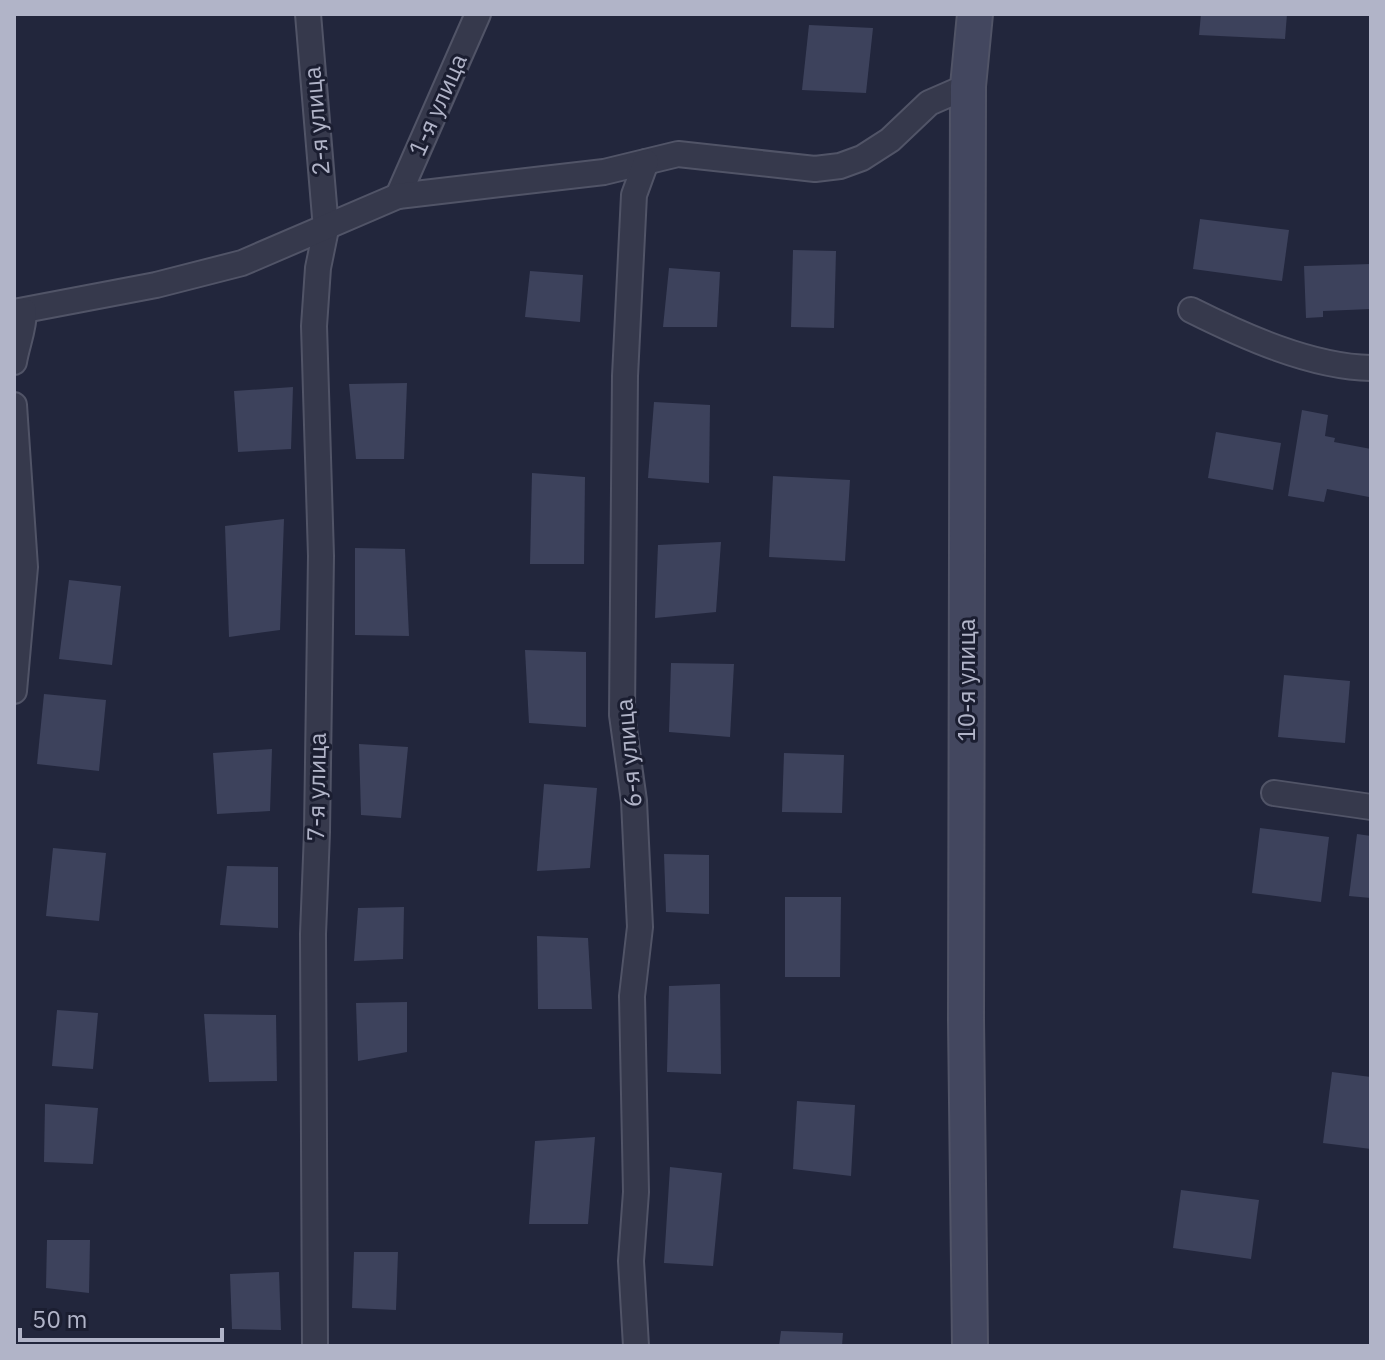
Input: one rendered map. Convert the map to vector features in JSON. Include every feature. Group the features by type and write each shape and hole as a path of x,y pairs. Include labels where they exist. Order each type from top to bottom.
{"street":[{"name":"2-я улица","path":"308,14 326,229"},
{"name":"1-я улица","path":"398,196 478,14"},
{"name":"10-я улица","path":"970,1346 966,1020 968,86 975,14"},
{"path":"14,362 24,327 19,311 156,285 242,263 398,196 604,172 678,154 815,169 840,166 862,158 890,140 929,103 968,86"},
{"name":"6-я улица","path":"636,1346 631,1261 636,1192 632,996 640,927 634,801 622,715 624,391 634,195 646,162"},
{"name":"7-я улица","path":"315,1346 313,934 321,556 314,326 318,268 326,229"},
{"path":"1191,310 1241,335 1352,367 1371,368"},
{"path":"14,405 25,567 14,691"},
{"path":"1274,793 1371,807"}],"building":[{"path":"1201,14 1287,14 1285,39 1199,35"},
{"path":"809,25 873,28 866,93 802,90"},
{"path":"1200,219 1289,230 1282,281 1193,269"},
{"path":"793,250 836,251 834,328 791,327"},
{"path":"1371,264 1371,309 1323,311 1323,317 1306,318 1304,266"},
{"path":"669,268 720,272 717,327 663,327"},
{"path":"530,271 583,275 580,322 525,317"},
{"path":"407,383 404,459 356,459 349,384"},
{"path":"293,387 291,449 238,452 234,391"},
{"path":"654,402 710,405 709,483 648,478"},
{"path":"1302,410 1328,415 1325,436 1335,438 1334,442 1371,449 1369,497 1327,489 1324,502 1288,496"},
{"path":"1216,432 1281,443 1273,490 1208,478"},
{"path":"532,473 585,477 584,564 530,564"},
{"path":"773,476 850,480 845,561 769,557"},
{"path":"284,519 280,630 229,637 225,526"},
{"path":"721,542 716,612 655,618 658,545"},
{"path":"355,548 405,549 409,636 355,635"},
{"path":"69,580 121,586 112,665 59,659"},
{"path":"525,650 586,652 586,727 529,723"},
{"path":"671,663 734,664 730,737 669,732"},
{"path":"1284,675 1350,681 1345,743 1278,737"},
{"path":"44,694 106,700 99,771 37,764"},
{"path":"359,744 408,747 401,818 361,815"},
{"path":"272,749 270,811 217,814 213,753"},
{"path":"784,753 844,755 842,813 782,812"},
{"path":"544,784 597,788 590,868 537,871"},
{"path":"1260,828 1329,837 1321,902 1252,893"},
{"path":"1357,834 1371,836 1371,898 1349,896"},
{"path":"53,848 106,853 99,921 46,916"},
{"path":"664,854 709,855 709,914 666,912"},
{"path":"227,866 278,867 278,928 220,925"},
{"path":"785,897 841,897 840,977 785,977"},
{"path":"404,907 403,959 354,961 358,908"},
{"path":"537,936 588,938 592,1009 538,1009"},
{"path":"720,984 721,1074 667,1072 669,986"},
{"path":"407,1002 407,1052 358,1061 356,1003"},
{"path":"57,1010 98,1013 93,1069 52,1066"},
{"path":"204,1014 276,1015 277,1081 209,1082"},
{"path":"1332,1072 1371,1077 1371,1149 1323,1143"},
{"path":"797,1101 855,1105 851,1176 793,1169"},
{"path":"45,1104 98,1108 93,1164 44,1162"},
{"path":"595,1137 588,1224 529,1224 535,1141"},
{"path":"670,1167 722,1173 713,1266 664,1263"},
{"path":"1181,1190 1259,1200 1251,1259 1173,1248"},
{"path":"47,1240 90,1240 89,1293 46,1288"},
{"path":"354,1252 398,1252 396,1310 352,1308"},
{"path":"279,1272 281,1330 232,1329 230,1274"},
{"path":"781,1331 843,1333 842,1346 779,1346"}]}
